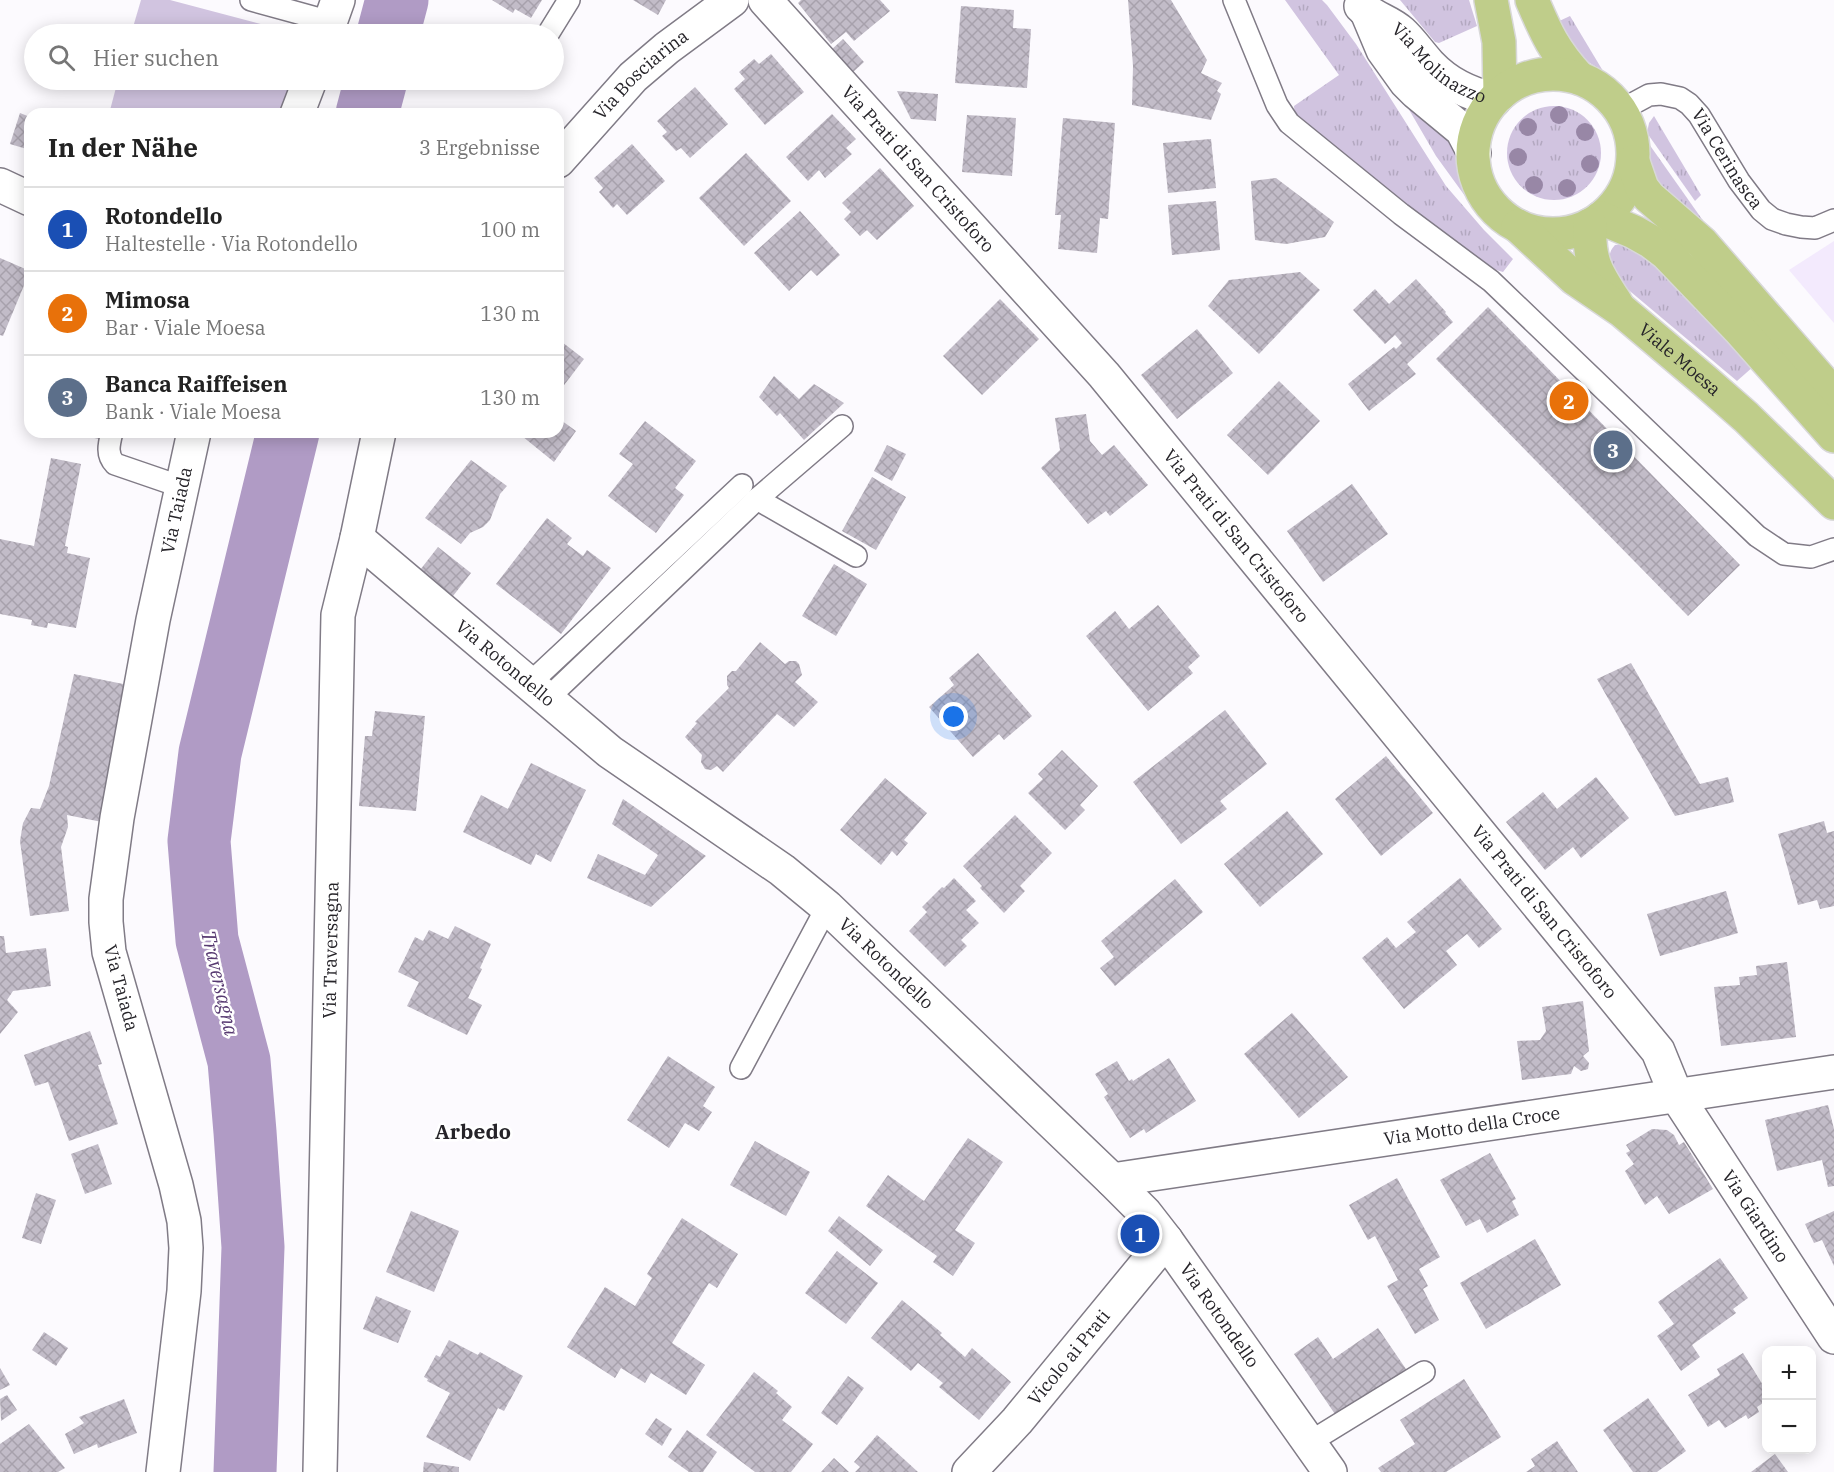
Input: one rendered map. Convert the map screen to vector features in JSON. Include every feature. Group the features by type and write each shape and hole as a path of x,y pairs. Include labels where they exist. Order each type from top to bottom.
{"main road":[{"path":"1491,0 1499,42 1497,97"},
{"path":"1532,0 1559,56 1579,78"},
{"path":"1546,74 1563,74 1579,78 1602,90 1621,110 1629,126 1633,144 1633,162 1629,178 1623,194 1613,207 1596,221 1576,231 1554,233 1532,231 1505,218 1485,196 1474,168 1475,139 1484,115 1497,97 1509,87 1530,77 1546,74"},
{"path":"1633,162 1642,188 1649,197 1702,243 1834,395"},
{"path":"1596,221 1591,255 1600,278 1621,310"},
{"path":"1596,221 1634,232 1667,255 1739,329 1834,436"},
{"name":"Viale Moesa","path":"1518,225 1574,278 1621,310 1746,417 1834,504"}],"street":[{"name":"Via Bosciarina","path":"564,153 633,77 666,48 732,0"},
{"name":"Via Prati di San Cristoforo","path":"765,0 1111,384 1658,1051 1676,1095"},
{"name":"Via Molinazzo","path":"1361,6 1400,30 1428,63 1449,82 1474,95 1497,97"},
{"path":"1361,6 1383,50 1406,82 1462,130 1474,153"},
{"path":"299,108 306,90"},
{"path":"0,185 24,196"},
{"name":"Via Taiada","path":"163,1472 184,1291 186,1248 184,1221 176,1185 109,952 106,910 108,872 153,620 193,438"},
{"name":"Via Traversagna","path":"320,1472 338,615 378,438"},
{"name":"Via Rotondello","path":"357,538 610,752 782,870 827,907 1112,1180 1145,1213 1166,1240 1330,1472"},
{"name":"Via Motto della Croce","path":"1112,1180 1834,1072"},
{"name":"Via Giardino","path":"1676,1095 1834,1337"},
{"name":"Vicolo ai Prati","path":"969,1472 1017,1421 1166,1240"}],"lane":[{"path":"251,0 332,19"},
{"path":"554,24 568,0"},
{"path":"1234,0 1277,105 1288,123 1401,213 1491,280 1757,536 1784,554 1812,557 1834,549"},
{"name":"Via Cerinasca","path":"1621,110 1649,95 1661,94 1680,98 1699,115 1738,181 1761,210 1772,219 1786,225 1815,228 1834,220"},
{"path":"538,691 749,492 842,426"},
{"path":"111,438 108,453 115,464 182,487"},
{"path":"749,492 856,556"},
{"path":"741,1068 827,907"},
{"path":"1310,1442 1424,1372"}],"shaded area":[{"path":"1834,241 1834,323 1789,270"}],"green space":[{"path":"141,0 170,0 261,24 134,24"},
{"path":"1285,0 1322,0 1327,5 1356,44 1446,186 1513,259 1503,272 1483,266 1295,117 1294,106 1339,75"},
{"path":"1400,0 1469,0 1477,26 1439,43 1435,42"},
{"path":"1570,16 1603,71 1583,59 1555,23"},
{"path":"115,90 293,90 285,108 111,108"},
{"path":"1404,101 1458,147 1460,172 1468,197 1436,156"},
{"path":"1554,106 1572,109 1587,120 1598,135 1601,153 1598,171 1587,186 1572,197 1554,200 1536,197 1521,186 1510,171 1507,153 1510,135 1521,120 1536,109"},
{"path":"1654,116 1701,195 1695,201 1647,133 1649,123"},
{"path":"1649,144 1723,249 1658,184 1651,169"},
{"path":"1624,244 1641,251 1754,366 1737,381 1625,287 1614,272 1610,261 1611,250 1615,245"}],"building":[{"path":"492,0 542,0 531,18 515,9 513,13"},
{"path":"633,0 666,0 658,15"},
{"path":"801,0 880,0 890,11 854,41 846,32 831,44 798,3"},
{"path":"1128,0 1171,0 1207,60 1201,73 1222,83 1217,91 1221,94 1211,120 1132,105 1133,66"},
{"path":"961,6 1014,10 1013,28 1031,29 1027,88 955,83"},
{"path":"843,39 864,62 851,74 830,51"},
{"path":"771,54 804,92 765,125 734,89 745,79 739,72 754,59 759,64"},
{"path":"695,87 728,124 690,158 681,148 676,151 662,136 667,132 657,121"},
{"path":"897,91 938,94 936,121 911,119"},
{"path":"20,113 24,115 24,148 10,144"},
{"path":"832,114 856,139 846,148 852,154 825,178 819,170 808,181 786,157"},
{"path":"967,115 1016,118 1012,176 962,172"},
{"path":"1063,118 1115,123 1108,219 1100,218 1097,253 1058,249 1061,215 1055,215"},
{"path":"1211,139 1216,188 1168,193 1163,143"},
{"path":"632,144 665,181 627,215 617,204 613,208 599,192 603,188 594,178"},
{"path":"746,153 791,201 744,246 699,198"},
{"path":"880,168 914,206 877,240 867,230 860,236 844,219 851,212 842,203"},
{"path":"1276,178 1334,222 1325,237 1286,244 1255,240 1251,181"},
{"path":"1216,201 1220,250 1172,255 1168,205"},
{"path":"800,211 840,255 817,276 811,270 789,291 754,253"},
{"path":"0,258 24,268 24,285 3,336 0,335"},
{"path":"1300,272 1320,290 1259,354 1208,306 1229,280"},
{"path":"1416,279 1453,322 1407,364 1416,374 1369,411 1348,384 1402,343 1395,335 1385,344 1353,310 1375,289 1389,304"},
{"path":"1000,299 1039,339 982,395 943,356"},
{"path":"1488,307 1740,565 1688,616 1436,359"},
{"path":"1197,329 1233,373 1177,419 1141,375"},
{"path":"564,344 584,359 564,385"},
{"path":"774,376 799,399 814,384 844,403 804,440 780,413 777,416 759,397"},
{"path":"1279,381 1320,421 1268,475 1227,435"},
{"path":"1086,414 1090,441 1102,455 1114,445 1148,485 1110,516 1106,511 1088,524 1041,468 1060,450 1055,418"},
{"path":"645,421 696,461 675,488 684,495 656,533 608,496 633,464 619,454"},
{"path":"564,422 576,431 554,462 524,438 564,438"},
{"path":"887,445 906,454 892,481 874,471"},
{"path":"51,458 81,464 65,546 68,547 67,553 90,558 76,628 48,623 47,628 31,625 32,620 0,614 0,539 34,546"},
{"path":"471,460 507,486 500,494 490,520 483,527 470,533 461,544 425,518"},
{"path":"872,477 906,497 876,550 842,531"},
{"path":"1352,484 1388,534 1323,582 1287,531"},
{"path":"547,518 572,538 567,544 583,556 587,550 611,568 561,634 496,584"},
{"path":"438,547 471,573 453,596 420,570"},
{"path":"834,564 867,584 836,636 802,616"},
{"path":"1158,605 1200,656 1188,667 1193,673 1148,711 1086,636 1115,611 1129,629"},
{"path":"760,642 785,664 789,661 796,661 799,664 802,675 795,682 818,702 794,727 777,714 723,772 717,766 711,770 705,769 701,762 702,755 685,737 697,723 695,722 729,688 727,676 732,671 736,671"},
{"path":"978,653 1032,716 1004,740 999,734 973,757 929,707 954,685 949,678"},
{"path":"1631,663 1700,784 1728,777 1734,802 1675,816 1597,679"},
{"path":"74,674 128,685 107,823 67,815 68,827 61,847 69,911 30,916 20,841 23,823 31,808 40,809 49,786"},
{"path":"1225,710 1267,764 1220,801 1227,809 1181,844 1133,782"},
{"path":"375,711 425,716 416,811 359,806 365,736 372,736"},
{"path":"1062,750 1098,786 1080,805 1085,810 1065,830 1028,793 1043,779 1038,774"},
{"path":"1386,756 1433,813 1381,856 1335,799"},
{"path":"531,763 586,790 551,862 536,854 531,865 463,832 481,795 508,809"},
{"path":"1596,777 1629,818 1581,858 1573,847 1545,870 1506,822 1543,792 1557,809"},
{"path":"885,778 927,813 904,840 908,843 897,856 892,851 881,865 840,830"},
{"path":"623,799 706,856 651,907 587,878 598,854 645,875 658,855 612,824"},
{"path":"1287,811 1323,854 1260,907 1224,864"},
{"path":"1015,815 1052,853 1020,886 1025,891 1004,913 963,866"},
{"path":"1824,821 1827,833 1834,831 1834,906 1820,909 1817,900 1798,905 1778,834"},
{"path":"954,878 976,901 966,910 979,923 961,940 967,946 945,967 909,931 927,912 922,907"},
{"path":"1460,878 1502,929 1479,948 1467,934 1446,951 1457,965 1404,1009 1362,958 1387,937 1396,948 1416,932 1407,922"},
{"path":"1175,879 1203,912 1115,986 1100,968 1114,957 1101,941"},
{"path":"1726,891 1738,933 1660,956 1647,914"},
{"path":"455,926 491,944 468,998 482,1005 467,1035 407,1006 419,982 398,972 415,937 423,941 429,930 448,939"},
{"path":"0,936 4,936 6,953 46,948 51,986 13,991 7,1000 18,1012 0,1034"},
{"path":"1787,962 1796,1037 1721,1046 1714,987 1740,985 1739,977 1757,975 1756,966"},
{"path":"1583,1001 1589,1051 1583,1056 1589,1063 1588,1069 1581,1071 1574,1066 1571,1074 1522,1080 1517,1041 1540,1040 1546,1031 1542,1007"},
{"path":"1292,1013 1348,1077 1299,1118 1244,1054"},
{"path":"90,1031 102,1064 98,1065 118,1124 69,1141 48,1082 35,1086 24,1055"},
{"path":"668,1056 715,1087 703,1106 712,1112 699,1131 685,1123 669,1148 627,1120"},
{"path":"1169,1058 1196,1101 1146,1133 1144,1129 1130,1138 1104,1097 1108,1094 1095,1074 1117,1061 1129,1081 1132,1079 1133,1081"},
{"path":"1828,1105 1834,1129 1834,1186 1828,1187 1822,1160 1777,1171 1765,1120"},
{"path":"1652,1129 1667,1130 1674,1135 1679,1145 1684,1142 1713,1189 1669,1214 1657,1196 1645,1205 1625,1171 1634,1164 1626,1153 1630,1151 1626,1145"},
{"path":"968,1138 1003,1162 955,1230 975,1243 953,1276 933,1262 937,1256 866,1206 888,1175 924,1201"},
{"path":"755,1141 810,1172 786,1216 730,1185"},
{"path":"98,1144 112,1184 85,1194 71,1154"},
{"path":"1490,1153 1516,1199 1512,1201 1519,1215 1487,1233 1480,1219 1466,1226 1440,1180"},
{"path":"1397,1178 1440,1257 1419,1269 1428,1286 1423,1289 1439,1320 1415,1334 1387,1286 1398,1280 1375,1236 1368,1240 1349,1205"},
{"path":"36,1193 56,1200 41,1244 22,1238"},
{"path":"411,1211 459,1231 434,1292 386,1272"},
{"path":"1834,1211 1834,1266 1822,1240 1814,1243 1805,1224"},
{"path":"839,1216 883,1250 870,1266 828,1231"},
{"path":"682,1218 738,1254 717,1288 709,1283 672,1343 705,1365 686,1395 651,1373 645,1383 621,1368 615,1378 567,1347 605,1287 635,1306 652,1278 647,1274"},
{"path":"1535,1239 1561,1285 1486,1329 1460,1283"},
{"path":"837,1251 878,1283 846,1324 805,1293"},
{"path":"1720,1258 1748,1298 1733,1309 1736,1313 1692,1345 1700,1357 1681,1371 1657,1336 1674,1324 1658,1302"},
{"path":"376,1296 411,1311 398,1343 363,1329"},
{"path":"902,1300 942,1333 940,1335 965,1357 972,1348 1011,1382 979,1420 939,1387 943,1383 918,1363 911,1371 871,1338"},
{"path":"1378,1328 1408,1372 1339,1420 1294,1354 1318,1337 1333,1359"},
{"path":"44,1332 68,1348 56,1366 32,1350"},
{"path":"449,1340 478,1355 480,1352 523,1376 504,1411 498,1408 470,1461 426,1437 450,1393 427,1381 428,1379 424,1377 436,1355 440,1357"},
{"path":"1743,1353 1762,1384 1762,1404 1757,1407 1759,1412 1748,1419 1746,1415 1725,1428 1719,1420 1708,1427 1688,1395 1720,1375 1717,1369"},
{"path":"0,1368 10,1385 0,1390"},
{"path":"754,1372 778,1391 776,1393 792,1407 782,1420 813,1444 791,1472 755,1472 706,1435"},
{"path":"848,1376 864,1388 837,1425 821,1413"},
{"path":"1464,1379 1501,1437 1446,1472 1381,1472 1378,1468 1415,1444 1400,1420"},
{"path":"7,1395 17,1410 1,1421 0,1399"},
{"path":"1648,1398 1686,1451 1657,1472 1633,1472 1603,1430"},
{"path":"124,1399 137,1433 98,1448 97,1444 74,1454 65,1434 84,1423 79,1417"},
{"path":"656,1418 672,1429 662,1446 645,1434"},
{"path":"29,1424 65,1468 58,1472 0,1472 0,1444"},
{"path":"687,1430 717,1452 703,1472 689,1472 668,1457"},
{"path":"877,1435 918,1472 855,1472 860,1467 854,1462"},
{"path":"1557,1441 1578,1472 1526,1472 1535,1466 1531,1459"},
{"path":"1775,1454 1788,1472 1751,1472"},
{"path":"834,1458 849,1472 821,1472"},
{"path":"424,1462 459,1467 459,1472 423,1472"}],"waterway":[{"name":"Traversagna","path":"391,24 397,0"},
{"name":"Traversagna","path":"369,108 373,90"},
{"name":"Traversagna","path":"245,1472 253,1247 245,1132 239,1061 207,940 199,841 210,753 287,438"}],"place":[{"name":"Mimosa","path":"1569,401"},
{"name":"Banca Raiffeisen","path":"1613,450"},
{"name":"Rotondello","path":"1140,1234"}],"district":[{"name":"Arbedo","path":"473,1132"}]}
